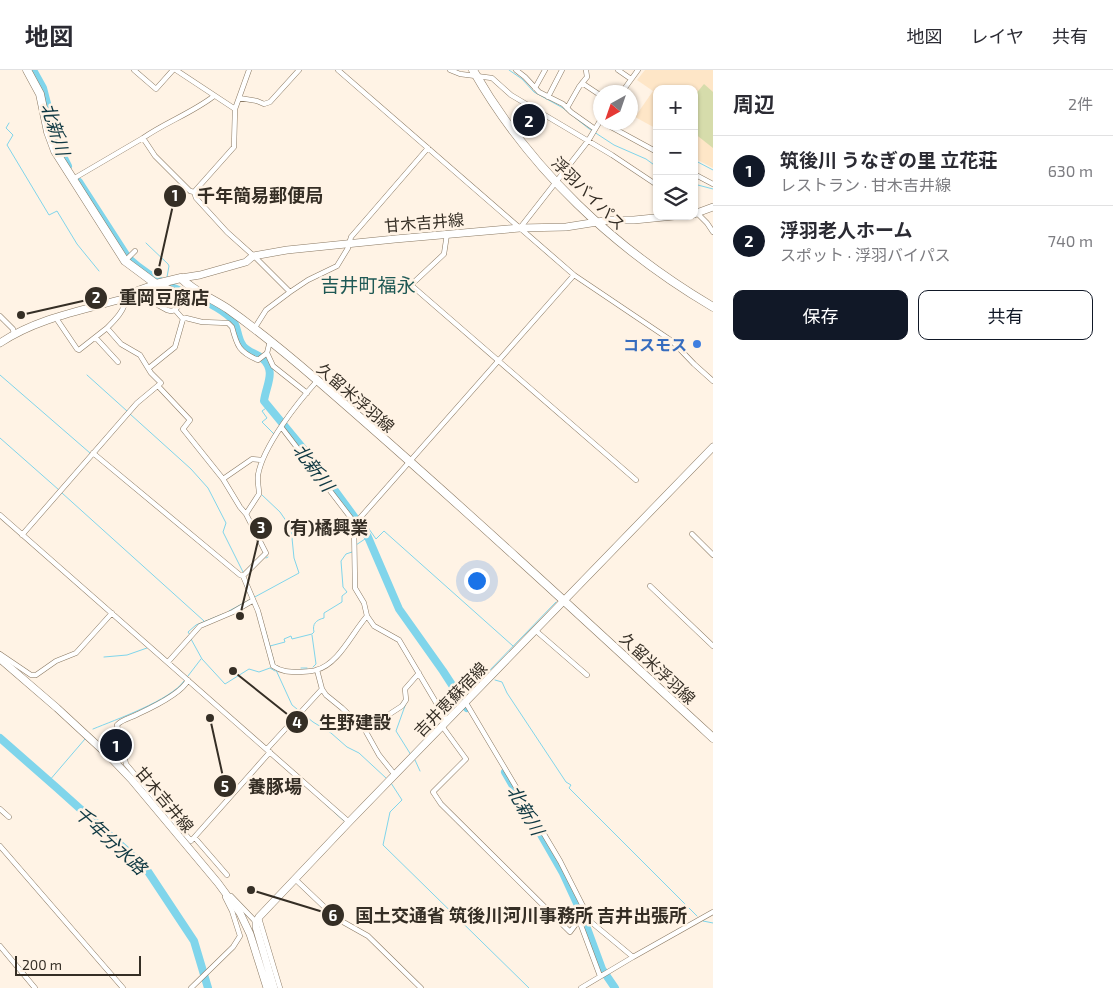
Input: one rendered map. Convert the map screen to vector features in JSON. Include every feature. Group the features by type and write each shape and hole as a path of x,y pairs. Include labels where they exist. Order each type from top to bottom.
{"main road":[{"path":"27,70 40,94 54,151 75,178 128,259 162,282"},
{"name":"浮羽バイパス","path":"475,73 495,106 555,182 596,222 638,258 713,307"},
{"path":"698,212 713,207"},
{"name":"甘木吉井線","path":"181,278 200,275 246,262 253,256 349,243 520,228 566,227 596,222 653,218"},
{"path":"0,343 14,334 56,318 126,298 140,290 162,282 181,278"},
{"name":"久留米浮羽線","path":"181,278 192,290 224,306 254,328 317,381 564,600 713,738"},
{"name":"吉井恵蘇宿線","path":"257,919 348,822 713,447"},
{"name":"甘木吉井線","path":"0,659 57,708 120,768 218,883 240,914 250,934 267,988"},
{"path":"257,919 274,988"}],"street":[{"path":"134,70 156,89 175,70 235,109"},
{"path":"194,192 234,147 235,109 249,70"},
{"path":"239,98 264,104 270,102 299,70"},
{"path":"338,70 574,275 672,341 713,381"},
{"path":"450,70 460,74 475,73 492,78 511,95 612,155 653,182"},
{"path":"516,70 535,88 548,97 558,100 593,131 588,141 520,228"},
{"path":"548,97 562,70"},
{"path":"567,108 587,77 586,70"},
{"path":"618,70 631,80"},
{"path":"627,85 638,70"},
{"path":"535,88 543,71"},
{"path":"582,83 593,90"},
{"path":"75,178 160,126 193,111 214,96"},
{"path":"616,130 653,150"},
{"path":"142,138 155,156 190,191 194,192 196,198 227,232 290,292"},
{"path":"254,328 266,310 290,292 308,280 337,266 348,248 351,238 428,148"},
{"path":"696,175 713,184"},
{"path":"698,216 707,223 713,232"},
{"path":"447,234 444,254 410,285 636,480"},
{"path":"128,259 135,251"},
{"path":"356,521 574,275"},
{"path":"162,282 187,297"},
{"path":"136,292 171,311 175,310 192,290"},
{"path":"56,318 77,349 83,349 120,314 126,298"},
{"path":"175,310 183,319"},
{"path":"0,316 13,329 14,334"},
{"path":"183,319 232,326 237,346 247,355 261,358 267,352 270,341"},
{"path":"149,368 175,347 183,319"},
{"path":"22,535 128,412 161,382 152,373 140,354 121,344 107,328"},
{"path":"96,338 118,362"},
{"path":"267,352 273,366 307,392"},
{"path":"246,514 259,494 257,477 260,460 307,392 317,381"},
{"path":"158,386 190,420 184,429 223,479 246,514 266,554 244,575"},
{"path":"283,426 356,521 355,588 364,604 366,616 374,626 399,640 466,759 434,792 441,804 570,932 579,920 600,976"},
{"path":"93,453 240,575 244,575"},
{"path":"223,479 252,459 260,460"},
{"path":"0,515 348,822"},
{"path":"692,534 713,555"},
{"path":"244,575 258,611 275,668 283,672 317,670 334,660 342,652 354,631 366,616"},
{"path":"650,586 713,646"},
{"path":"168,662 200,626 233,612 252,599"},
{"path":"0,654 31,675 36,675 56,660 76,653 112,613"},
{"path":"535,630 586,675"},
{"path":"317,670 326,696 365,730 391,779"},
{"path":"365,730 402,706 406,700 405,689 419,673"},
{"path":"188,680 181,690 116,725 126,764 191,841 300,712 322,689"},
{"path":"464,704 560,861 591,922 633,957"},
{"path":"0,809 9,817"},
{"path":"195,838 227,874"},
{"path":"0,846 123,988"},
{"path":"295,879 336,918 368,936 422,988"},
{"path":"218,883 257,919 280,988"},
{"path":"191,988 234,947 240,936 232,911 218,883"},
{"path":"581,988 713,912"},
{"path":"0,946 35,988"}],"shaded area":[{"path":"645,70 713,70 713,168 698,160 698,85 653,85 653,91 637,80"},
{"path":"653,91 653,127 638,119 638,113"}],"green space":[{"path":"704,84 713,92 713,148 698,136 698,91"}],"waterway":[{"name":"北新川","path":"33,70 43,88 58,146 68,166"},
{"path":"509,70 522,79 534,92 563,108 588,128 614,145 653,164"},
{"path":"9,123 6,128 13,135 7,145 49,215 57,211 77,244 99,271"},
{"path":"698,162 713,170"},
{"name":"北新川","path":"79,182 128,258 159,280 210,303 224,312 234,321 243,346 262,358 266,363 270,373 264,401 311,458 361,526 368,537 399,609 467,708"},
{"path":"698,185 713,189"},
{"path":"146,243 168,264 167,277"},
{"path":"0,375 90,453"},
{"path":"87,375 127,411"},
{"path":"269,406 262,411 267,418 262,422 275,435"},
{"path":"130,414 191,469 208,488 226,523 223,532 243,572"},
{"path":"0,438 59,490"},
{"path":"62,493 204,621"},
{"path":"229,611 299,573 294,558 291,528 280,512 262,495"},
{"path":"362,519 376,539 384,531 513,646"},
{"path":"356,545 368,537"},
{"path":"270,646 285,642 284,639 291,636 292,639 312,634 314,632 314,625 317,621 324,618 324,613 342,602 342,596 347,592 343,587 341,561 346,554 352,552"},
{"path":"489,671 556,602"},
{"path":"190,635 188,632 196,625 223,614"},
{"path":"265,629 275,666"},
{"path":"312,635 316,664 313,667"},
{"path":"191,639 202,659 225,684 249,669 259,672 270,668 275,671"},
{"path":"104,657 127,655 147,648"},
{"path":"188,676 201,659"},
{"path":"301,668 307,668"},
{"path":"276,670 292,705 347,747 359,753 386,778"},
{"path":"495,680 502,682 507,693 566,782 571,785 569,788 697,916"},
{"path":"93,729 155,702 177,688 184,681"},
{"path":"406,703 396,731 411,755"},
{"name":"千年分水路","path":"0,738 145,867 194,941 208,988"},
{"path":"49,781 85,739"},
{"path":"415,760 420,771"},
{"name":"北新川","path":"505,772 563,873 581,912 602,969 615,988"},
{"path":"391,783 402,800 390,812 383,845 529,988"},
{"path":"320,799 344,821"},
{"path":"703,921 713,923"}],"place":[{"name":"浮羽老人ホーム","path":"529,120"},
{"name":"千年簡易郵便局","path":"158,272"},
{"name":"重岡豆腐店","path":"21,315"},
{"name":"コスモス","path":"697,344"},
{"name":"(有)橘興業","path":"240,616"},
{"name":"生野建設","path":"233,671"},
{"name":"養豚場","path":"210,718"},
{"name":"筑後川 うなぎの里 立花荘","path":"116,745"},
{"name":"国土交通省 筑後川河川事務所 吉井出張所","path":"251,890"}],"district":[{"name":"吉井町福永","path":"368,284"}]}
